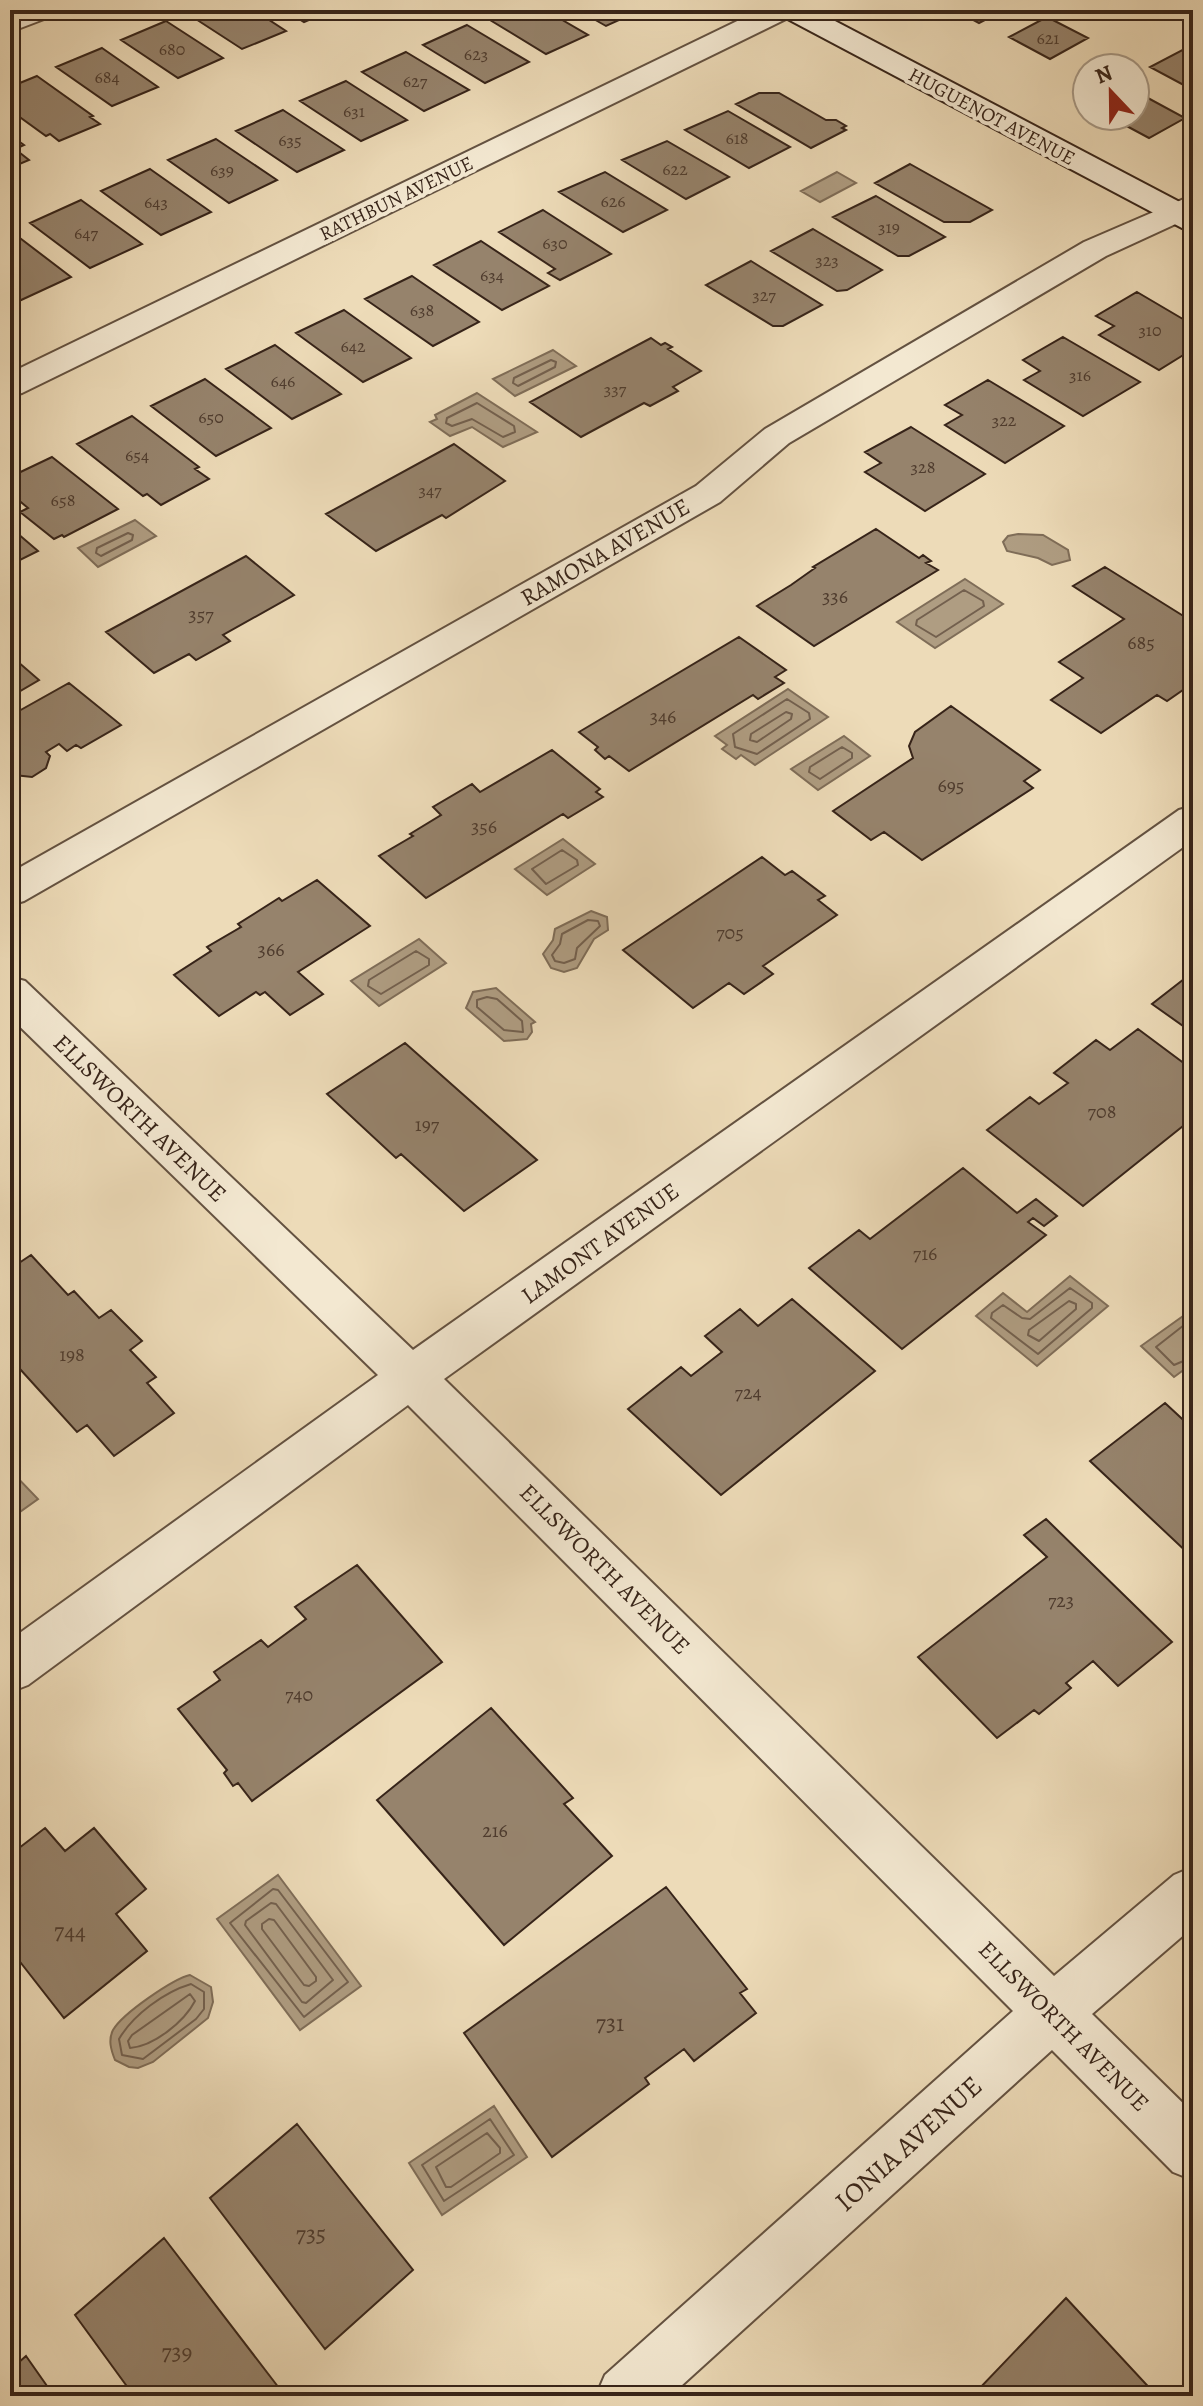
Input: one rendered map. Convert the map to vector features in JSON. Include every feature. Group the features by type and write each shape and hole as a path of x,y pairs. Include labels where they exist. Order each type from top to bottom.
{"street":[{"path":"10,23 42,10"},
{"name":"RATHBUN AVENUE","path":"10,386 782,10"},
{"name":"HUGUENOT AVENUE","path":"792,10 1187,212"},
{"name":"RAMONA AVENUE","path":"10,891 708,494 777,436 1095,249 1187,212"},
{"name":"LAMONT AVENUE","path":"10,1669 411,1377 1193,820"},
{"name":"ELLSWORTH AVENUE","path":"10,992 411,1377 1193,2152"},
{"name":"IONIA AVENUE","path":"626,2396 1051,2014 1193,1893"}],"water":[{"path":"837,172 856,183 820,202 801,191"},
{"path":"553,350 576,366 515,396 493,379"},
{"path":"477,393 537,432 503,447 472,427 450,436 430,422 437,419 435,415"},
{"path":"135,520 156,536 98,567 78,548"},
{"path":"1043,535 1068,550 1070,560 1052,565 1038,558 1007,551 1003,542 1008,536"},
{"path":"965,579 1003,604 935,648 897,622"},
{"path":"788,689 828,717 755,765 741,755 736,759 722,749 727,745 715,736"},
{"path":"844,736 870,756 818,790 791,769"},
{"path":"563,839 595,864 547,895 515,869"},
{"path":"591,911 607,917 608,930 594,939 577,968 564,972 551,968 543,954 553,940 555,929"},
{"path":"419,939 446,963 379,1006 351,981"},
{"path":"496,988 535,1022 531,1024 532,1032 527,1039 504,1041 466,1008 473,992"},
{"path":"1070,1276 1108,1306 1037,1366 976,1316 1003,1293 1027,1312"},
{"path":"1193,1309 1193,1363 1174,1377 1141,1346"},
{"path":"10,1470 38,1499 10,1519"},
{"path":"278,1875 361,1986 300,2030 217,1919"},
{"path":"190,1975 211,1987 213,2002 208,2018 153,2062 138,2068 115,2060 111,2038 118,2023 149,1998"},
{"path":"494,2106 527,2157 442,2215 409,2163"}],"building":[{"path":"254,10 286,31 242,49 185,12"},
{"path":"285,10 332,10 304,22"},
{"path":"502,10 545,10 588,35 546,54 485,17"},
{"path":"578,10 641,10 606,26"},
{"path":"955,10 1004,10 979,23"},
{"path":"1047,17 1088,38 1050,59 1009,37"},
{"path":"166,21 223,58 178,78 121,40"},
{"path":"467,25 529,62 485,83 423,45"},
{"path":"1193,47 1193,90 1151,68"},
{"path":"102,48 158,87 112,106 56,67"},
{"path":"406,52 469,90 424,111 362,72"},
{"path":"37,76 100,124 59,141 50,134 46,136 10,110 10,87"},
{"path":"346,81 407,120 361,141 300,101"},
{"path":"759,93 779,93 826,120 836,120 846,126 842,128 846,130 811,148 736,104"},
{"path":"1151,100 1185,118 1149,138 1138,132 1151,132"},
{"path":"283,110 344,150 297,172 236,131"},
{"path":"728,111 790,147 749,168 685,130"},
{"path":"10,135 24,145 15,149 29,160 10,168"},
{"path":"216,139 277,180 229,203 168,160"},
{"path":"667,141 729,177 686,199 622,160"},
{"path":"910,164 992,210 970,222 944,222 875,183"},
{"path":"150,169 211,212 161,235 101,191"},
{"path":"605,172 667,210 623,232 559,192"},
{"path":"876,196 945,237 909,256 898,256 833,217"},
{"path":"81,200 142,244 90,268 30,223"},
{"path":"543,210 611,254 560,280 548,273 555,269 499,232"},
{"path":"813,229 882,270 847,290 837,291 771,251"},
{"path":"12,232 71,277 19,301 10,295"},
{"path":"481,241 549,286 502,310 434,265"},
{"path":"751,261 822,305 783,326 773,326 706,285"},
{"path":"412,276 479,322 433,346 365,299"},
{"path":"1137,292 1193,325 1193,349 1159,370 1099,335 1114,326 1096,316"},
{"path":"344,310 411,358 363,382 296,333"},
{"path":"1063,337 1140,382 1083,416 1024,380 1040,371 1023,360"},
{"path":"651,338 661,345 665,343 672,347 668,349 701,371 673,387 678,391 650,406 644,403 581,437 530,402"},
{"path":"275,345 341,394 292,419 226,369"},
{"path":"205,379 271,428 216,456 151,406"},
{"path":"988,380 1064,426 1005,463 945,425 962,415 945,405"},
{"path":"132,416 199,467 195,469 209,479 161,505 147,494 143,496 77,444"},
{"path":"911,427 985,474 925,511 865,472 881,463 865,452"},
{"path":"454,444 505,481 446,518 442,515 376,551 326,514"},
{"path":"52,457 118,509 64,537 54,539 20,512 28,508 10,493 10,477"},
{"path":"10,527 38,551 10,565"},
{"path":"876,529 919,558 923,555 931,561 926,563 938,570 814,646 757,606 813,567"},
{"path":"246,556 294,595 223,635 230,641 196,660 189,654 154,673 106,632"},
{"path":"1105,567 1193,622 1193,683 1167,701 1157,695 1101,733 1051,700 1083,678 1059,662 1124,619 1073,586"},
{"path":"739,637 786,670 775,677 784,683 758,699 753,695 629,771 609,756 605,759 595,750 598,747 579,732"},
{"path":"10,655 39,680 10,697"},
{"path":"69,683 121,725 81,748 76,745 67,751 59,744 46,752 50,756 46,768 32,777 14,775 10,772 10,716"},
{"path":"951,706 1040,770 1024,781 1033,788 922,860 884,832 871,840 833,811 913,758 909,746 915,732"},
{"path":"552,750 600,789 596,792 603,797 568,818 563,814 426,898 379,856 441,815 433,807 472,784 480,792"},
{"path":"762,857 785,875 792,871 825,896 818,900 837,915 763,966 773,974 744,994 729,983 693,1008 623,950"},
{"path":"317,880 370,926 298,972 323,994 290,1015 265,992 260,995 256,992 219,1016 174,975 211,951 207,947 241,927 238,924 279,898 282,901"},
{"path":"1193,972 1193,1033 1152,1004"},
{"path":"1138,1029 1193,1070 1193,1118 1083,1206 987,1130 1030,1097 1039,1104 1068,1083 1054,1073 1096,1040 1110,1050"},
{"path":"405,1043 537,1160 464,1211 401,1154 396,1158 327,1094"},
{"path":"963,1168 1017,1213 1036,1199 1057,1216 1044,1226 1033,1218 1028,1222 1046,1235 902,1349 809,1268 859,1230 870,1239"},
{"path":"31,1255 68,1295 74,1291 99,1318 111,1310 142,1341 130,1350 156,1377 147,1383 174,1413 114,1456 87,1425 77,1432 10,1358 10,1269"},
{"path":"792,1299 875,1371 721,1495 628,1409 681,1367 691,1376 722,1352 705,1336 740,1309 758,1326"},
{"path":"1165,1403 1193,1429 1193,1558 1090,1461"},
{"path":"1046,1519 1172,1642 1118,1686 1093,1661 1066,1683 1071,1688 1039,1714 1034,1710 997,1738 918,1657 1047,1557 1024,1535"},
{"path":"357,1565 442,1662 252,1801 238,1783 233,1786 224,1773 227,1770 178,1709 220,1680 214,1672 261,1640 268,1647 306,1619 295,1607"},
{"path":"491,1708 573,1798 564,1804 612,1856 504,1945 377,1800"},
{"path":"45,1828 65,1851 94,1828 146,1889 116,1914 147,1951 64,2018 10,1949 10,1855"},
{"path":"666,1887 747,1989 740,1993 756,2013 694,2061 684,2049 645,2078 649,2084 552,2157 464,2033"},
{"path":"297,2124 413,2270 325,2349 210,2198"},
{"path":"164,2238 279,2388 270,2396 134,2396 75,2315"},
{"path":"1066,2298 1157,2396 982,2396 977,2391"},
{"path":"26,2356 54,2396 10,2396 10,2370"}]}
